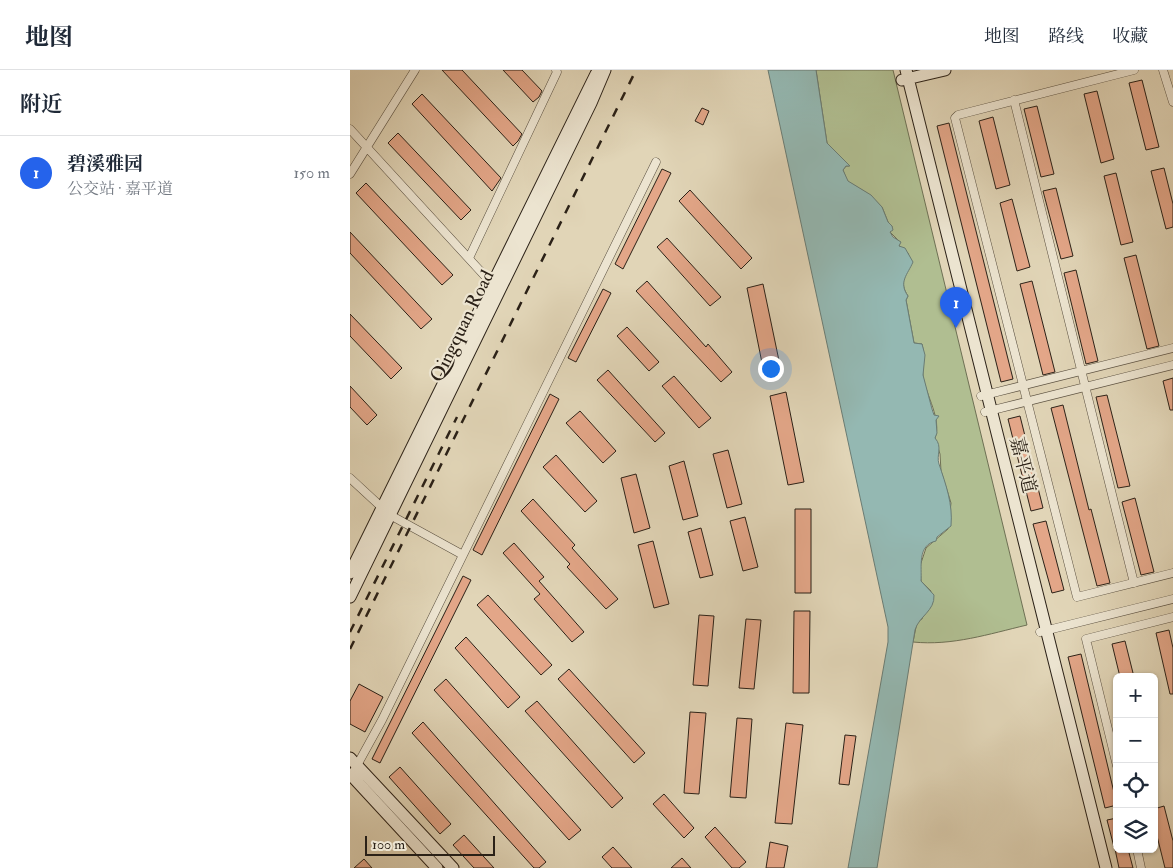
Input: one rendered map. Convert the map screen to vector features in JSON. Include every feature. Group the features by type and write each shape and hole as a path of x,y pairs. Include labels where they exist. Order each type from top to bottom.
{"street":[{"path":"350,174 415,70"},
{"path":"469,258 557,72 556,70"},
{"name":"Qingquan Road","path":"496,287 597,70"},
{"name":"Qingquan Road","path":"350,597 386,512 605,70"},
{"path":"904,75 945,70"},
{"path":"1134,70 958,115 955,118 1077,597 1173,573"},
{"path":"1164,70 1173,102"},
{"name":"嘉平道","path":"904,75 1043,632 1098,868"},
{"path":"1014,100 1134,583"},
{"path":"350,129 496,287"},
{"path":"352,768 382,720 656,162"},
{"path":"984,395 1173,348"},
{"path":"988,411 1173,365"},
{"path":"350,478 386,512 462,555"},
{"name":"Qingquan Road","path":"350,573 386,512"},
{"path":"1043,632 1173,599"},
{"path":"1116,763 1086,639 1173,617"},
{"name":"嘉平道","path":"1043,632 1106,868"},
{"path":"352,768 437,868"},
{"path":"352,768 453,868"},
{"path":"1138,853 1142,868"}],"green space":[{"path":"816,70 893,70 1027,625 956,641 913,642 917,622 922,619 931,591 921,581 920,566 926,548 948,529 951,503 941,471 940,454 935,438 937,431 935,415 923,376 922,344 914,343 906,300 908,296 903,283 911,262 908,253 899,246 899,241 890,232 892,226 888,222 882,207 867,193 847,181 843,170 846,166 849,166 827,143"}],"water":[{"path":"768,70 816,70 827,143 850,166 846,166 843,170 848,181 871,195 882,207 888,222 892,226 893,230 890,232 893,237 901,242 899,246 905,248 913,262 904,282 905,291 908,296 906,300 914,343 922,344 925,355 923,375 932,409 934,415 939,416 936,420 937,433 935,438 939,445 938,461 950,502 951,526 937,537 936,541 930,543 923,552 921,581 934,595 934,601 915,630 877,868 848,868 888,642 888,627"}],"building":[{"path":"442,70 462,70 522,134 513,146"},
{"path":"503,70 522,70 542,91 539,97 533,102"},
{"path":"1142,80 1159,147 1146,150 1129,83"},
{"path":"1097,91 1114,159 1101,163 1084,94"},
{"path":"422,94 501,178 492,191 412,104"},
{"path":"1037,106 1054,174 1041,177 1024,109"},
{"path":"702,108 709,111 703,125 695,121"},
{"path":"993,117 1010,185 996,189 979,121"},
{"path":"949,123 1013,379 1001,382 937,126"},
{"path":"398,133 471,210 461,220 388,143"},
{"path":"1164,168 1173,204 1173,227 1166,229 1151,171"},
{"path":"662,169 671,173 623,269 615,264"},
{"path":"1116,173 1133,242 1121,245 1104,176"},
{"path":"366,183 453,275 442,285 356,193"},
{"path":"1056,188 1073,256 1061,259 1043,191"},
{"path":"690,190 752,258 741,269 679,201"},
{"path":"1012,199 1030,267 1017,271 1000,203"},
{"path":"350,232 432,319 421,329 350,253"},
{"path":"667,238 721,297 710,306 657,247"},
{"path":"1136,255 1159,346 1147,349 1124,258"},
{"path":"1076,270 1098,361 1086,364 1064,273"},
{"path":"647,281 706,347 708,344 732,372 721,382 636,291"},
{"path":"1032,281 1055,372 1043,375 1020,284"},
{"path":"763,284 782,375 765,378 747,288"},
{"path":"603,289 611,293 576,362 568,358"},
{"path":"350,314 402,368 391,379 350,336"},
{"path":"627,327 659,362 649,371 617,336"},
{"path":"608,370 665,433 655,442 597,380"},
{"path":"674,376 711,418 699,428 662,386"},
{"path":"1173,378 1173,410 1170,410 1163,381"},
{"path":"350,386 377,415 367,425 350,407"},
{"path":"786,392 804,482 788,485 770,396"},
{"path":"550,394 559,399 482,555 473,550"},
{"path":"1107,395 1130,486 1118,488 1096,397"},
{"path":"1063,405 1089,510 1091,509 1110,583 1097,586 1051,408"},
{"path":"580,411 616,451 603,463 566,423"},
{"path":"1020,416 1043,508 1031,511 1008,419"},
{"path":"728,450 742,504 727,508 713,454"},
{"path":"556,455 597,501 585,512 543,467"},
{"path":"684,461 698,516 683,520 669,466"},
{"path":"636,474 650,528 634,533 621,478"},
{"path":"1135,498 1154,572 1141,575 1122,502"},
{"path":"533,499 575,545 572,548 618,599 606,609 567,567 570,564 521,511"},
{"path":"795,509 811,509 811,593 795,593"},
{"path":"745,517 758,567 743,571 730,521"},
{"path":"1046,521 1064,590 1052,593 1033,524"},
{"path":"701,528 713,575 700,578 688,532"},
{"path":"653,541 669,604 654,608 638,545"},
{"path":"514,543 544,577 539,581 584,632 572,642 534,599 540,594 503,553"},
{"path":"463,576 471,580 380,763 372,759"},
{"path":"488,595 552,665 541,675 477,605"},
{"path":"794,611 810,611 809,693 793,693"},
{"path":"699,615 714,616 708,686 693,685"},
{"path":"746,619 761,620 754,689 739,688"},
{"path":"1169,630 1173,648 1173,694 1170,694 1156,633"},
{"path":"466,637 520,697 508,708 455,648"},
{"path":"1125,641 1133,673 1119,673 1112,644"},
{"path":"1081,654 1113,788 1113,806 1105,808 1068,657"},
{"path":"569,669 645,753 634,763 558,679"},
{"path":"446,679 581,830 569,840 434,690"},
{"path":"359,684 383,697 365,732 350,724 350,701"},
{"path":"537,701 623,798 612,808 525,711"},
{"path":"690,712 706,713 699,794 684,793"},
{"path":"737,718 752,719 746,798 730,797"},
{"path":"423,722 546,862 539,868 534,868 412,733"},
{"path":"786,723 803,725 792,824 775,823"},
{"path":"845,735 856,736 849,785 839,784"},
{"path":"400,767 451,824 440,834 389,777"},
{"path":"664,794 694,828 684,838 653,804"},
{"path":"1164,806 1173,841 1173,868 1165,868 1158,840 1158,808"},
{"path":"1113,819 1113,843 1107,820"},
{"path":"715,827 746,862 739,868 732,868 705,837"},
{"path":"464,835 494,868 474,868 453,845"},
{"path":"770,842 788,846 784,868 766,868"},
{"path":"613,847 632,868 612,868 602,857"},
{"path":"1116,853 1129,853 1133,868 1119,868"},
{"path":"682,858 691,868 671,868"},
{"path":"364,859 372,868 354,868"}],"railway":[{"path":"350,649 636,70"},
{"path":"350,632 457,417"}],"place":[{"name":"碧溪雅园","path":"956,328"}]}
